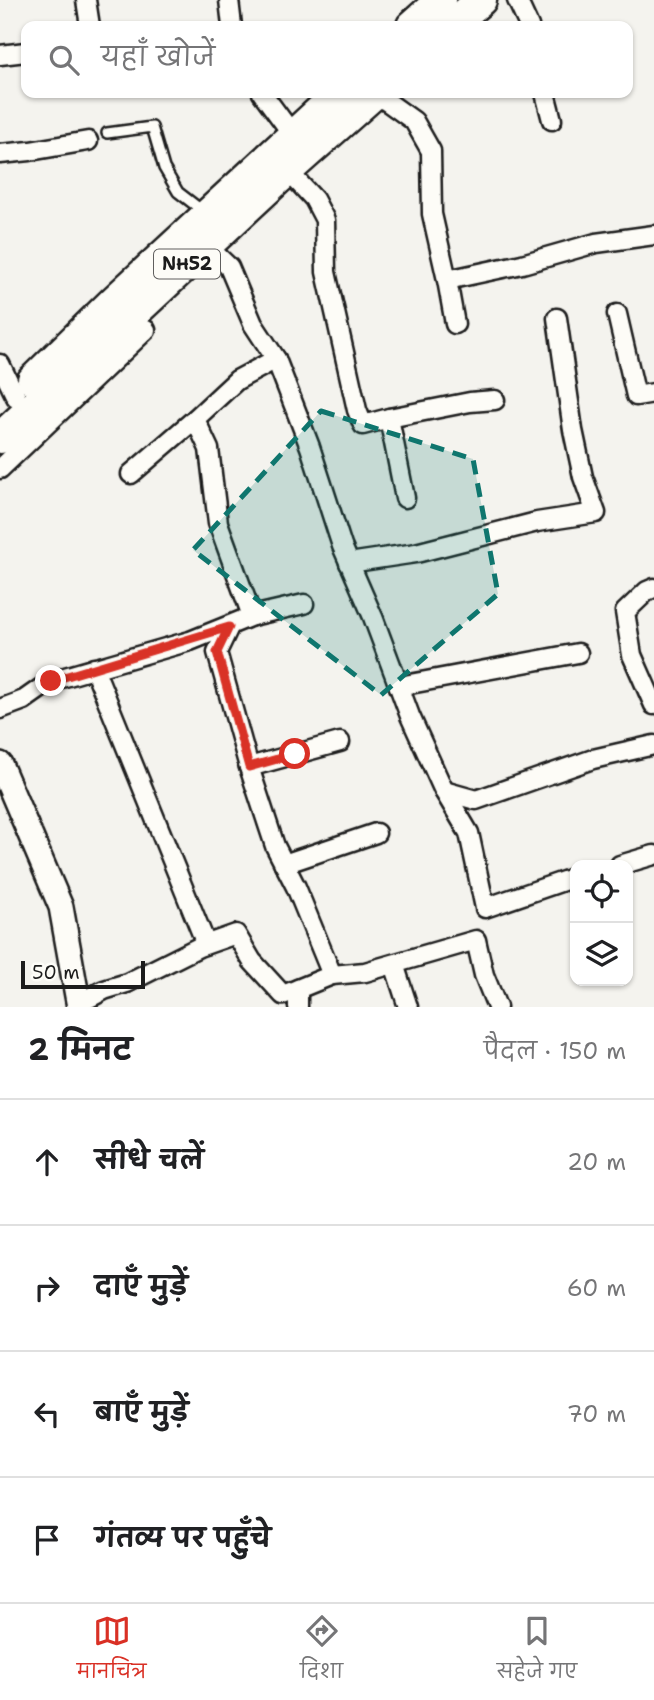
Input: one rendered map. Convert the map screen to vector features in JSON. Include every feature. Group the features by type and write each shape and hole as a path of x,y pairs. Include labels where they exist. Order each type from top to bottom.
{"highway":[{"path":"418,21 441,0"},
{"path":"457,21 481,0"},
{"name":"NH52","path":"8,404 115,300 334,98"},
{"name":"NH52","path":"0,438 369,98"}],"street":[{"path":"86,0 89,21"},
{"path":"229,0 231,21"},
{"path":"517,0 527,21"},
{"path":"0,55 21,53"},
{"path":"266,98 293,135"},
{"path":"382,98 414,121 431,151 432,214 454,324"},
{"path":"546,98 552,120"},
{"path":"0,154 30,152 88,141"},
{"path":"288,171 314,199 325,220 326,272 357,410 363,425 470,402 495,400"},
{"path":"447,280 522,264 596,243 654,236"},
{"path":"207,246 229,267 253,324 276,359 310,447 349,563 444,791 468,833 485,908 570,879"},
{"path":"617,314 636,396 654,393"},
{"path":"349,563 416,553 537,522 596,513 580,466 557,318"},
{"path":"0,469 146,330"},
{"path":"131,474 237,380 276,359"},
{"path":"0,364 8,404"},
{"path":"389,418 405,498"},
{"path":"195,419 209,449 218,523 252,616"},
{"path":"654,588 647,591 625,612 632,655 654,705"},
{"path":"0,709 24,700 51,681 190,641 252,616 304,604"},
{"path":"229,627 217,652 249,767 275,846 319,940 332,975"},
{"path":"399,686 578,653"},
{"path":"94,668 206,944"},
{"path":"249,767 340,742"},
{"path":"444,791 476,800 593,759 654,746"},
{"path":"0,764 61,907 79,1005 104,990 127,983 206,944 236,934 252,961 283,995 298,998 332,975 365,972 476,940 484,975 497,1007"},
{"path":"284,864 376,833"},
{"path":"633,861 654,855"},
{"path":"394,964 408,1007"}],"lane":[{"path":"107,132 152,127 164,168 178,192 208,215"}],"highlighted area":[{"path":"321,411 473,459 498,594 381,695 193,550"}],"route":[{"path":"51,681 229,627 217,652 249,767 295,754"}]}
